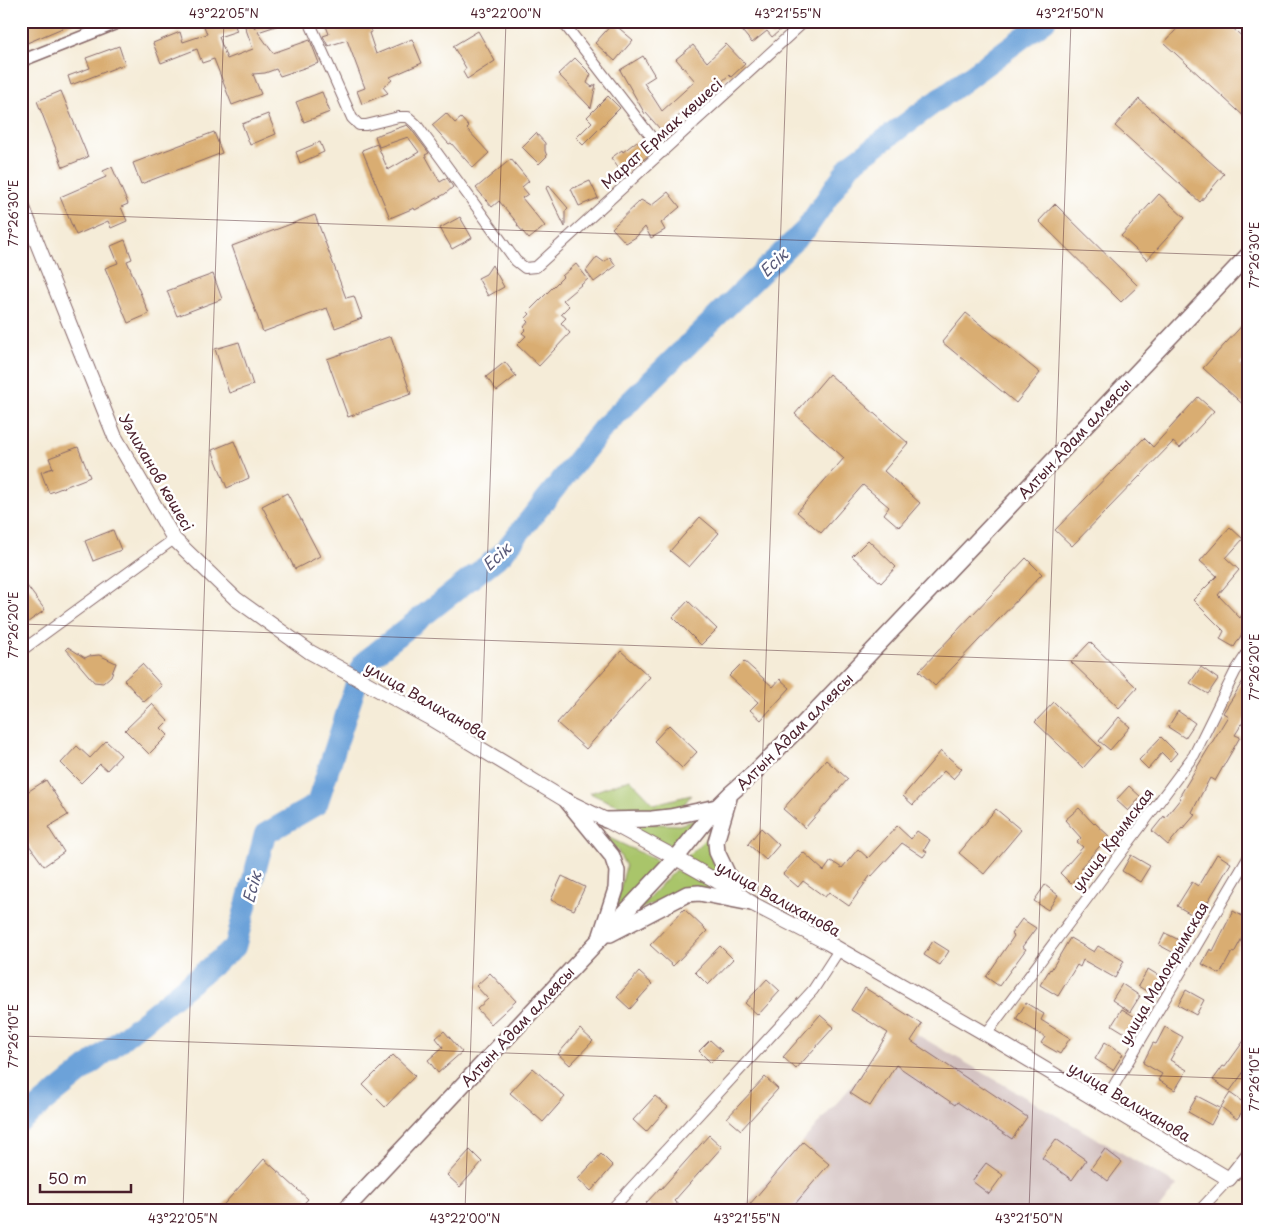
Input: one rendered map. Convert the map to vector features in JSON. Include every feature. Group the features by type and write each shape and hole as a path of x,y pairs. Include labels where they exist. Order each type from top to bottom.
{"main road":[{"name":"Уәлиханов көшесі","path":"21,203 115,437 174,539 236,599 310,652"},
{"name":"Алтын Адам аллеясы","path":"344,1211 676,858 717,807 802,725 1248,255"},
{"name":"улица Валиханова","path":"310,652 428,717 567,801 676,858 751,902 828,943 986,1034 1228,1179"},
{"path":"730,794 716,842 717,852 736,892"},
{"path":"567,801 612,856 617,872 616,889 599,940"},
{"path":"606,820 665,818 717,807"},
{"path":"599,940 687,894 699,893 751,902"},
{"path":"1228,1179 1248,1155"}],"street":[{"path":"21,61 122,21"},
{"name":"Марат Ермак көшесі","path":"309,21 354,120 359,125 366,125 408,118 416,124 516,260 525,268 536,267 805,21"},
{"path":"562,21 663,152"},
{"path":"21,651 174,539"},
{"name":"улица Крымская","path":"986,1034 1194,755 1235,672 1248,652"},
{"name":"улица Малокрымская","path":"1103,1104 1248,858"},
{"path":"610,1211 813,990 839,950"},
{"path":"1200,1211 1228,1179"}],"shaded area":[{"path":"904,1027 1177,1185 1157,1211 741,1211"}],"green space":[{"path":"630,779 654,804 691,795 679,811 651,812 619,806 590,793"},
{"path":"707,816 672,846 618,822 679,825"},
{"path":"717,827 713,842 713,862 723,879 687,857"},
{"path":"601,834 658,861 613,918 626,866 617,850"},
{"path":"675,870 723,890 660,901 637,910"}],"building":[{"path":"21,21 79,21 27,43 21,42"},
{"path":"202,21 233,21 237,31 219,37 227,59 253,49 243,21 250,21 255,28 253,21 285,21 285,23 258,32 273,53 310,40 319,63 280,76 276,69 265,73 253,74 261,94 232,105 214,59 202,63 197,49 161,63 153,43 180,32 183,42 207,34"},
{"path":"340,21 367,21 376,54 412,39 422,63 390,77 392,80 383,87 388,93 362,104 357,91 365,88 347,40 328,46 323,36 329,34 326,26"},
{"path":"734,21 791,21 772,37 767,31 752,43"},
{"path":"1184,21 1225,21 1248,42 1248,58 1244,63 1248,66 1248,120 1164,43"},
{"path":"613,23 633,40 615,61 595,43"},
{"path":"478,31 495,61 467,79 463,72 466,68 453,46"},
{"path":"726,44 745,64 731,77 729,75 707,95 705,93 673,121 678,127 667,137 645,114 620,70 643,56 655,76 644,83 662,111 695,81 676,59 693,45 707,62"},
{"path":"119,46 125,64 71,85 68,76 90,68 86,58"},
{"path":"575,58 591,74 587,83 592,87 596,84 591,108 558,74"},
{"path":"61,91 88,157 63,167 37,101"},
{"path":"322,92 330,112 304,122 296,102"},
{"path":"608,96 620,108 583,145 576,138 592,122 587,117"},
{"path":"1139,99 1224,174 1200,202 1115,126"},
{"path":"446,113 455,123 461,118 469,127 467,129 489,153 473,168 432,125"},
{"path":"268,114 276,134 250,145 242,124"},
{"path":"407,125 429,153 425,155 440,182 447,178 453,187 445,194 415,210 414,208 390,218 362,150 377,144 388,170 419,152 408,137 379,147 375,136"},
{"path":"214,132 222,153 141,184 133,163"},
{"path":"536,133 545,143 547,156 539,164 522,147"},
{"path":"637,141 649,155 623,174 611,158 622,150 623,152"},
{"path":"320,142 324,152 300,163 296,152"},
{"path":"511,159 529,181 522,187 528,194 522,198 545,226 529,239 499,201 492,207 476,188"},
{"path":"112,167 128,204 121,207 127,221 111,228 108,221 76,235 60,197 106,177 103,171"},
{"path":"590,181 598,198 579,206 571,189"},
{"path":"549,186 568,208 565,211 565,227 546,188"},
{"path":"668,192 680,207 661,223 665,230 651,238 645,227 636,237 626,243 612,228 641,200 651,206"},
{"path":"1159,194 1185,218 1147,260 1121,236"},
{"path":"1055,204 1138,286 1121,302 1039,221"},
{"path":"315,215 346,298 354,296 362,318 335,328 327,308 263,332 232,246"},
{"path":"460,217 472,238 452,249 440,228"},
{"path":"125,240 132,259 127,261 149,314 128,323 105,268 118,263 111,246"},
{"path":"597,257 604,262 610,257 616,266 594,282 586,271"},
{"path":"576,264 588,279 563,300 569,306 561,314 566,318 561,323 570,333 539,366 517,345 526,336 522,333 526,329 524,327 528,322 525,319 530,314 528,312"},
{"path":"492,265 504,287 488,296 478,278 486,274"},
{"path":"213,274 222,299 177,316 167,291"},
{"path":"966,313 1040,373 1016,403 942,342"},
{"path":"1248,319 1248,356 1240,365 1248,372 1248,409 1203,368"},
{"path":"391,336 411,394 348,417 327,359"},
{"path":"239,342 253,385 229,393 215,349"},
{"path":"505,362 516,376 497,391 486,377"},
{"path":"829,374 908,443 884,471 920,503 899,527 884,514 889,507 863,485 821,533 797,512 844,458 795,414"},
{"path":"1198,397 1214,411 1180,448 1173,442 1072,546 1055,530 1144,438 1153,447"},
{"path":"234,441 249,478 227,488 212,450"},
{"path":"78,447 90,477 49,493 41,472 53,468 49,458"},
{"path":"287,493 320,556 295,569 262,506"},
{"path":"700,517 719,533 689,567 670,551"},
{"path":"1230,527 1243,539 1226,558 1239,570 1218,595 1240,618 1248,606 1248,624 1234,647 1220,639 1224,631 1193,600 1217,576 1200,561"},
{"path":"113,530 121,550 93,561 85,541"},
{"path":"868,540 896,567 881,583 852,556"},
{"path":"1026,558 1042,574 935,686 919,671"},
{"path":"21,578 45,610 21,627"},
{"path":"688,601 717,629 701,645 673,617"},
{"path":"1090,642 1137,688 1119,708 1071,662"},
{"path":"68,647 85,658 99,655 116,663 111,676 103,683 94,682 66,649"},
{"path":"621,651 650,677 586,749 557,723"},
{"path":"744,661 773,687 780,679 790,688 761,720 750,710 758,702 729,676"},
{"path":"142,664 162,686 144,702 124,680"},
{"path":"1201,667 1218,679 1208,694 1190,683"},
{"path":"1248,673 1248,714 1235,735 1240,737 1215,781 1210,778 1192,812 1195,815 1168,845 1152,831 1181,798 1179,797 1228,716 1223,713"},
{"path":"1054,702 1101,748 1083,768 1035,722"},
{"path":"152,704 168,721 161,728 168,735 149,754 125,730"},
{"path":"1178,711 1195,723 1185,738 1168,727"},
{"path":"1119,717 1130,727 1110,750 1099,741"},
{"path":"669,725 697,752 682,768 654,741"},
{"path":"1161,737 1177,753 1170,761 1162,753 1148,769 1139,760"},
{"path":"106,741 121,755 107,770 100,764 81,783 61,763 77,746 90,758"},
{"path":"941,751 962,769 953,779 944,771 913,805 903,796"},
{"path":"826,760 848,779 805,828 783,809"},
{"path":"46,780 68,815 48,827 64,852 44,866 26,841 21,844 21,796"},
{"path":"1129,786 1141,797 1128,811 1116,800"},
{"path":"1079,808 1109,836 1081,867 1084,870 1071,884 1060,873 1083,847 1077,842 1081,838 1065,820"},
{"path":"996,809 1021,830 984,874 959,853"},
{"path":"897,826 911,839 917,831 930,840 924,850 927,852 923,857 902,843 870,876 849,906 829,892 825,897 803,881 798,887 783,874 803,852 824,871 831,861 842,868 858,849 868,858"},
{"path":"761,828 779,845 766,860 748,844"},
{"path":"1217,854 1231,863 1198,918 1177,906 1192,882 1198,886"},
{"path":"1131,855 1150,866 1140,882 1122,871"},
{"path":"562,876 585,887 574,910 551,900"},
{"path":"1045,885 1058,895 1048,910 1034,901"},
{"path":"684,909 707,931 673,966 650,945"},
{"path":"1233,911 1248,919 1248,927 1220,974 1202,964 1210,949 1213,951"},
{"path":"1022,919 1036,928 1022,947 1026,949 999,986 986,977 1014,936 1011,934"},
{"path":"1165,933 1181,941 1174,953 1159,945"},
{"path":"1070,938 1094,952 1098,946 1124,961 1115,978 1083,960 1080,967 1077,965 1058,996 1040,985"},
{"path":"933,941 949,951 940,965 924,955"},
{"path":"720,946 733,959 708,985 695,972"},
{"path":"1148,969 1166,980 1156,997 1138,986"},
{"path":"639,972 652,984 630,1009 617,997"},
{"path":"490,973 516,1001 491,1024 477,1009 488,999 476,986"},
{"path":"767,979 780,991 758,1015 745,1003"},
{"path":"1122,984 1140,996 1130,1012 1112,1000"},
{"path":"865,988 922,1024 911,1041 1027,1117 1012,1139 957,1102 955,1105 896,1065 870,1106 850,1093 888,1033 851,1010"},
{"path":"1186,990 1204,1000 1196,1015 1178,1005"},
{"path":"1026,1003 1044,1014 1041,1020 1070,1038 1060,1054 1041,1043 1045,1037 1016,1019"},
{"path":"1122,1009 1140,1020 1130,1036 1112,1025"},
{"path":"820,1015 834,1027 796,1069 783,1057"},
{"path":"1165,1027 1183,1037 1170,1060 1187,1070 1175,1090 1158,1080 1162,1074 1143,1063 1153,1043 1156,1044"},
{"path":"580,1029 593,1041 570,1065 558,1054"},
{"path":"444,1031 462,1052 438,1073 428,1060 443,1047 436,1038"},
{"path":"1248,1035 1248,1066 1230,1091 1213,1080"},
{"path":"710,1040 722,1051 711,1063 699,1051"},
{"path":"1105,1042 1123,1054 1113,1070 1095,1059"},
{"path":"393,1055 415,1076 385,1107 363,1085"},
{"path":"533,1068 565,1097 543,1122 510,1093"},
{"path":"765,1077 778,1089 741,1130 727,1118"},
{"path":"1230,1093 1247,1105 1237,1119 1221,1107"},
{"path":"655,1096 668,1107 646,1132 633,1120"},
{"path":"1197,1096 1220,1108 1211,1125 1188,1112"},
{"path":"709,1135 722,1147 674,1201 685,1211 655,1211 646,1203"},
{"path":"1056,1139 1086,1160 1072,1180 1042,1158"},
{"path":"803,1142 829,1164 789,1211 744,1211"},
{"path":"1105,1149 1122,1162 1108,1181 1091,1168"},
{"path":"470,1150 482,1162 460,1187 447,1175"},
{"path":"601,1154 613,1166 591,1191 578,1179"},
{"path":"264,1159 308,1199 297,1211 218,1211"},
{"path":"986,1163 1003,1175 989,1194 972,1181"}],"waterway":[{"name":"Есік","path":"21,1121 235,947 265,834 317,804 363,663 502,554 604,427 806,229 850,165 1045,21"}]}
